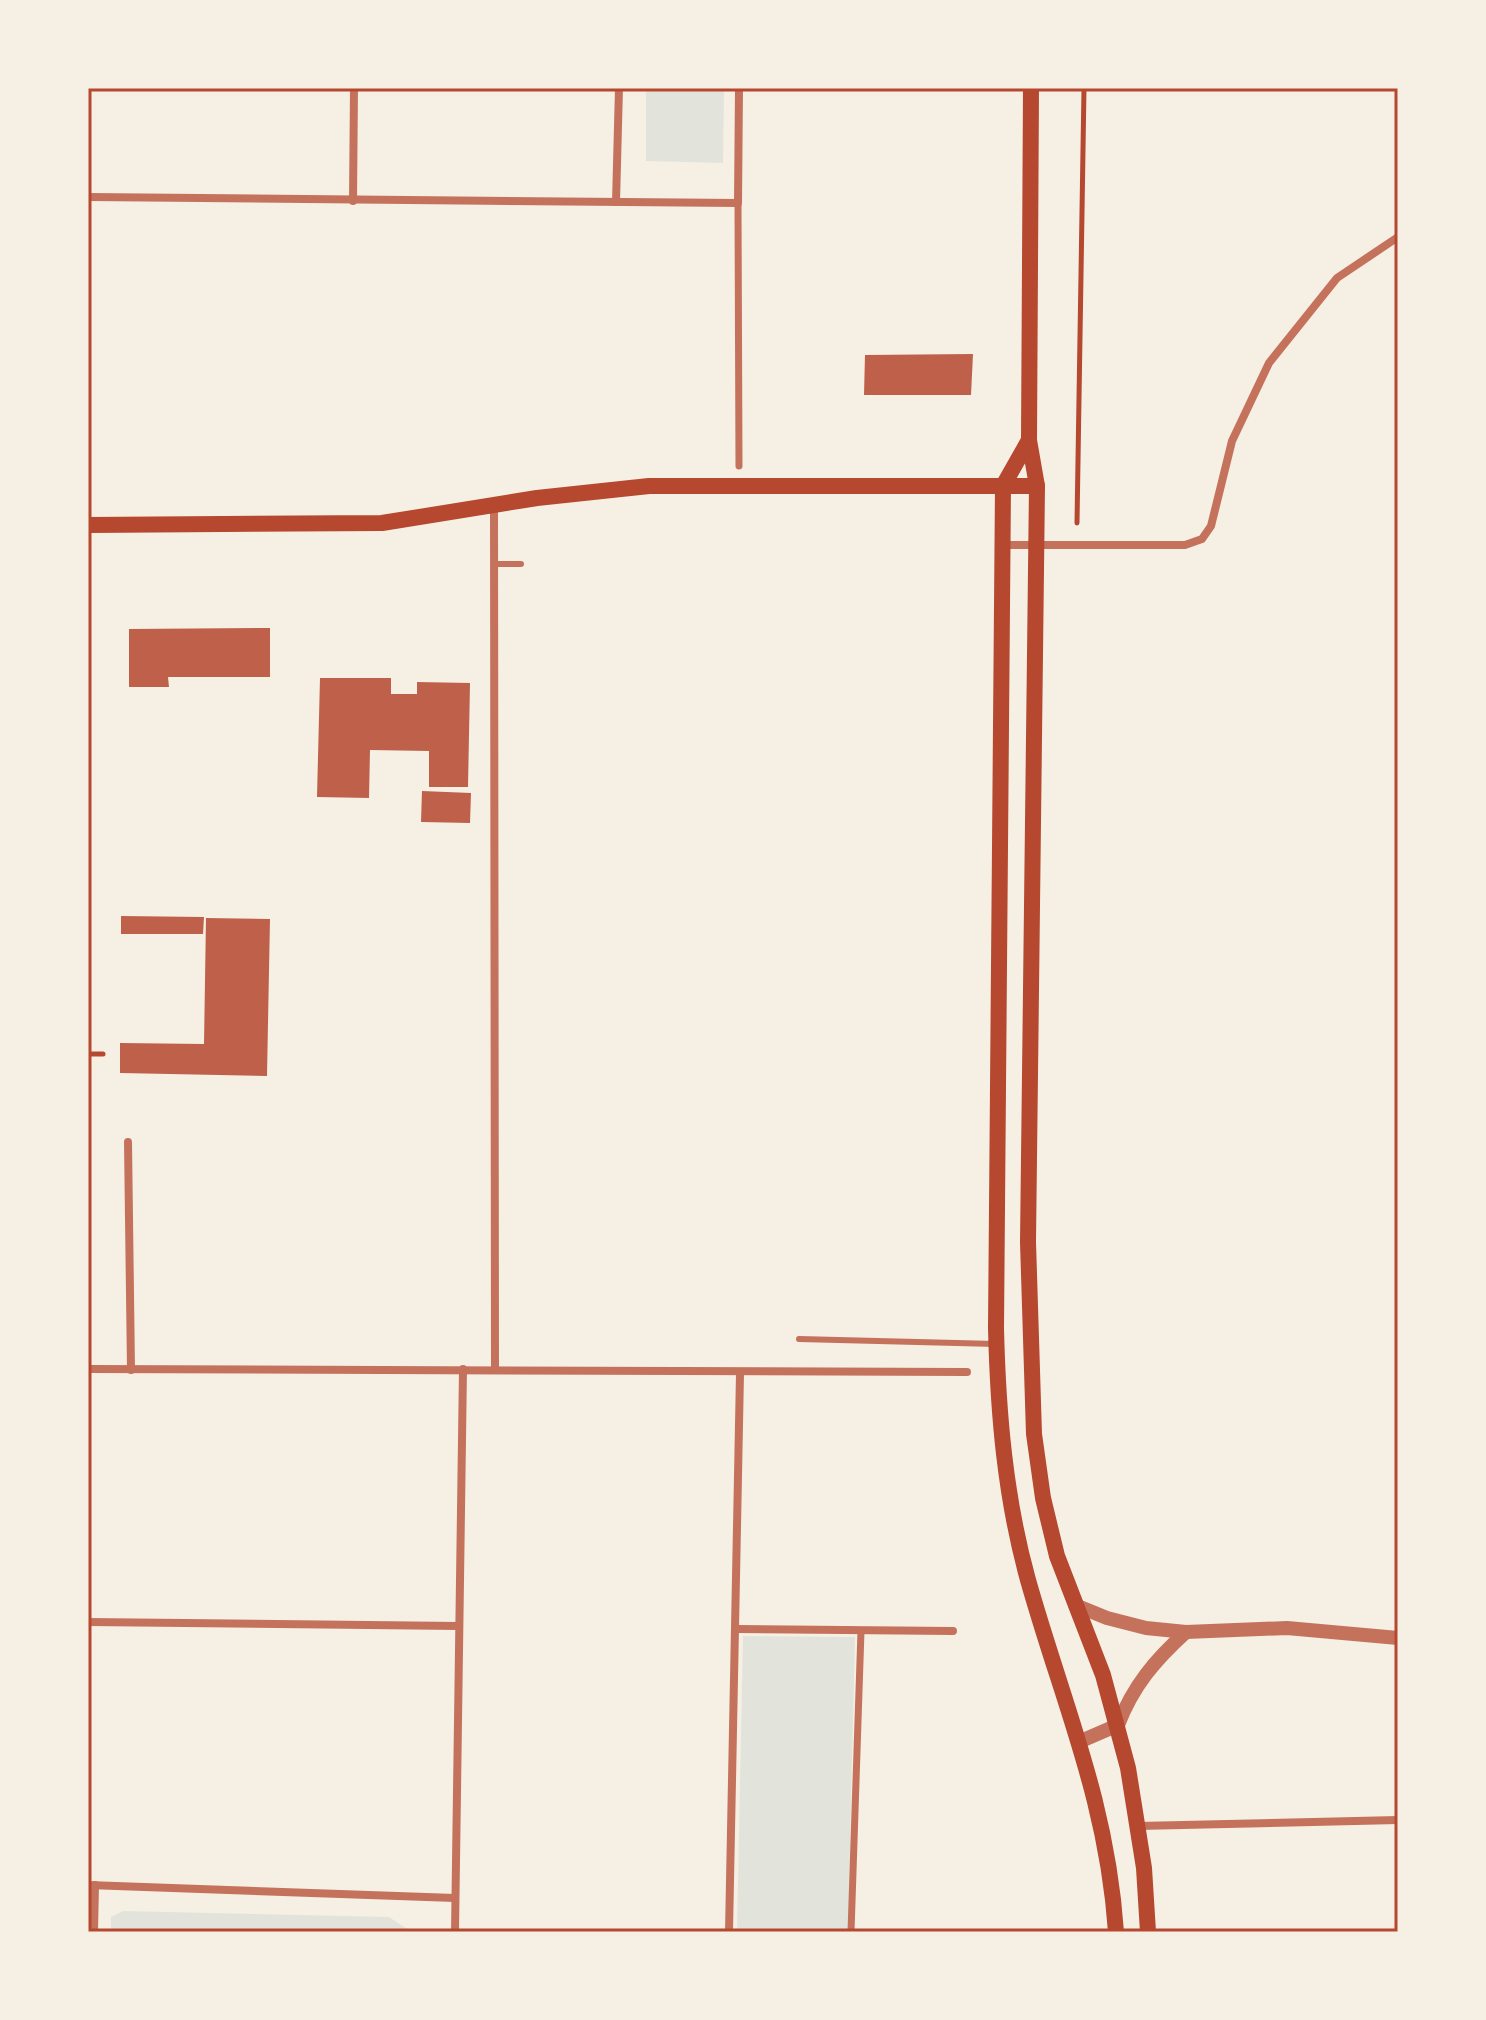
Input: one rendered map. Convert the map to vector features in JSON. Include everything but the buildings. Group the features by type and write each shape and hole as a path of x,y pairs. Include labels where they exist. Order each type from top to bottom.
{"main road":[{"path":"1031,88 1029,440 1037,486 1028,1340 1034,1434 1043,1498 1057,1556 1103,1675 1118,1725 1138,1826 1148,1932"},
{"path":"1029,440 1003,486 996,1344 1002,1456 1028,1580 1081,1741 1108,1847 1116,1932"},
{"path":"88,525 382,523 649,486 1037,486"}],"street":[{"path":"353,201 354,88"},
{"path":"616,202 619,88"},
{"path":"739,88 739,466"},
{"path":"88,197 738,203"},
{"path":"1004,545 1185,545 1202,539 1211,526 1232,441 1269,363 1337,278 1398,237"},
{"path":"494,506 495,1369"},
{"path":"128,1142 131,1370"},
{"path":"88,1369 495,1369 740,1374 967,1372"},
{"path":"455,1932 463,1369"},
{"path":"729,1932 740,1374"},
{"path":"1075,1605 1107,1618 1146,1628 1186,1632 1287,1628 1398,1638"},
{"path":"88,1622 459,1626"},
{"path":"737,1629 953,1631"},
{"path":"851,1932 861,1631"},
{"path":"1081,1741 1118,1725 1131,1693 1156,1660 1186,1632"},
{"path":"1138,1826 1398,1820"},
{"path":"94,1932 91,1885 455,1898"}],"lane":[{"path":"495,564 521,564"},
{"path":"799,1339 996,1344"}],"path":[{"path":"1076,544 1084,88"},
{"path":"88,1054 103,1054"}],"shaded area":[{"path":"646,88 724,88 723,163 646,161"},
{"path":"743,1636 855,1637 848,1932 737,1932"},
{"path":"123,1911 389,1917 412,1932 111,1932 111,1917"}]}
